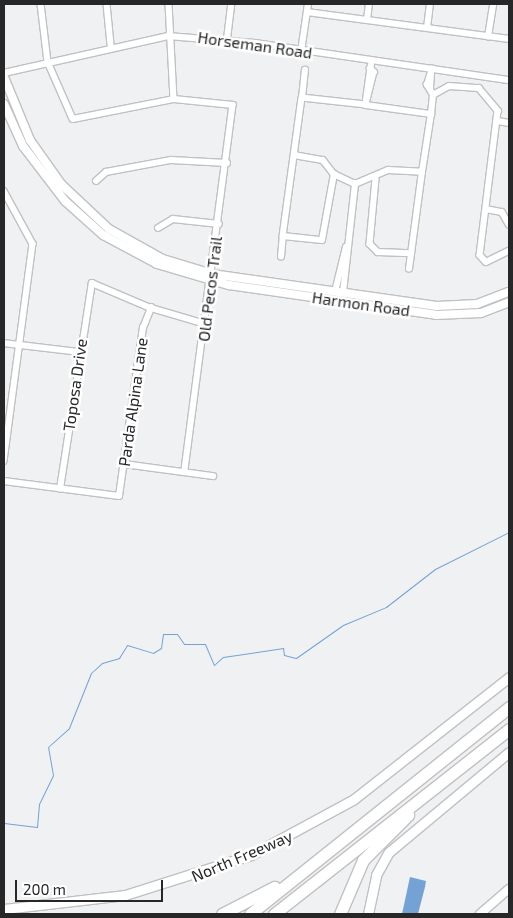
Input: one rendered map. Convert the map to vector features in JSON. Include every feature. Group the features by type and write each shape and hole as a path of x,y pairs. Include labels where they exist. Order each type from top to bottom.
{"highway":[{"path":"250,914 326,851 509,707"},
{"path":"274,914 509,729"},
{"path":"340,914 363,860 444,780"},
{"path":"222,914 264,894 326,851"},
{"path":"282,914 346,856"}],"main road":[{"name":"North Freeway","path":"4,909 99,900 180,881 268,847 354,799 509,677"},
{"path":"368,914 376,875 389,852 509,752"}],"street":[{"path":"41,4 48,62 73,119 174,99 168,36 169,4"},
{"path":"107,4 111,45"},
{"path":"227,39 232,4"},
{"path":"301,52 308,4"},
{"path":"367,20 369,4"},
{"path":"427,28 430,4"},
{"path":"488,37 493,4"},
{"path":"307,12 509,39"},
{"name":"Horseman Road","path":"4,73 111,45 168,36 227,39 301,52 509,80"},
{"path":"366,103 374,72 370,68 372,61"},
{"path":"281,256 305,70"},
{"path":"409,269 431,114 433,95 430,88 432,71"},
{"path":"4,77 30,140 84,208 148,252 212,278"},
{"path":"433,95 449,86 479,88 498,111 480,254 486,262 509,251"},
{"path":"302,98 366,103 431,114"},
{"name":"Old Pecos Trail","path":"174,99 233,105 206,324 185,472"},
{"path":"4,104 39,170 80,216 132,253 212,278"},
{"path":"498,121 509,123"},
{"path":"294,155 323,160 334,174 355,184 376,179 396,169 422,172"},
{"path":"96,181 106,172 172,160 227,163"},
{"path":"283,236 322,240 334,174"},
{"path":"376,179 370,244 378,252 411,252"},
{"path":"339,292 355,184"},
{"path":"4,191 33,244 4,461"},
{"path":"486,209 502,212 509,224"},
{"path":"158,228 174,219 219,224"},
{"name":"Harmon Road","path":"212,278 457,307 509,292"},
{"name":"Harmon Road","path":"212,278 436,314 481,312 509,302"},
{"name":"Toposa Drive","path":"60,489 79,352 92,283 151,308"},
{"path":"151,308 206,324"},
{"name":"Parda Alpina Lane","path":"60,489 119,496 143,328 151,308"},
{"path":"4,343 79,352"},
{"path":"124,464 213,476"},
{"path":"4,481 60,489"},
{"path":"480,914 509,889"}],"water":[{"path":"410,877 426,881 425,887 418,914 402,914"}],"waterway":[{"path":"4,823 37,827 39,804 53,775 48,747 69,728 91,673 102,663 119,658 127,645 153,653 161,648 163,634 177,634 184,644 205,644 214,665 223,657 283,648 284,655 296,658 343,625 386,607 435,569 509,532"}]}
